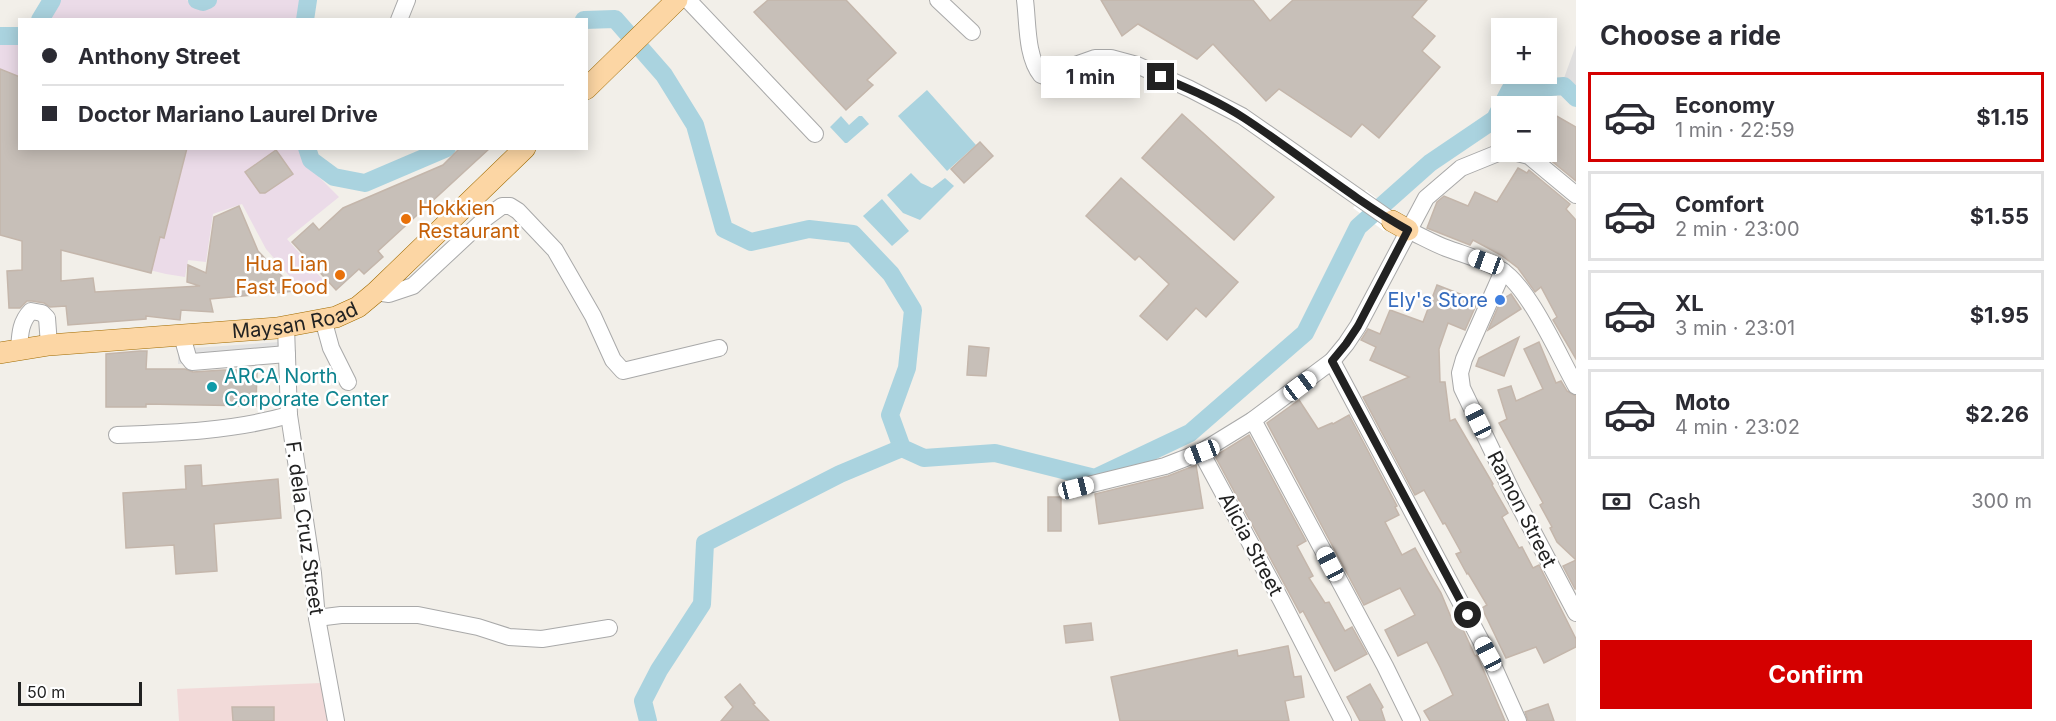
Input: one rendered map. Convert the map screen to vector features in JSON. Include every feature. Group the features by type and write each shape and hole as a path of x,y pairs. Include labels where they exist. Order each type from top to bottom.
{"main road":[{"path":"588,87 677,0"},
{"name":"Maysan Road","path":"10,352 49,345 286,331 336,316 358,307 376,292 523,150"}],"street":[{"path":"400,18 407,0"},
{"path":"688,0 815,134"},
{"path":"938,0 972,32"},
{"path":"1026,0 1030,45 1035,67 1041,75 1044,76 1095,58 1111,58 1137,65 1242,116 1400,226 1444,247 1486,262 1517,283 1576,386"},
{"path":"1076,488 1165,466 1202,452 1253,420 1332,361 1358,326 1400,226 1443,181 1461,168 1498,153 1513,152 1530,156 1576,195"},
{"path":"376,292 389,294 413,286 487,217 501,206 510,206 555,250 593,316 613,360 623,371 719,348"},
{"name":"Ramon Street","path":"1503,272 1464,359 1460,373 1462,388 1513,494 1574,605"},
{"path":"10,352 31,311 42,313 47,318 49,345"},
{"path":"323,319 331,348 348,382"},
{"name":"F. dela Cruz Street","path":"286,331 289,416 313,573 317,618 336,721"},
{"path":"182,336 188,357 192,362 286,354"},
{"path":"1332,361 1488,654 1518,721"},
{"path":"117,435 181,433 257,424 289,416"},
{"path":"1253,420 1412,721"},
{"name":"Alicia Street","path":"1202,452 1343,721"},
{"path":"317,618 341,615 418,615 478,627 509,637 542,639 609,628"}],"shaded area":[{"path":"58,0 186,0 204,5 216,0 304,0 299,18 47,18"},
{"path":"0,40 18,41 18,150 302,150 311,169 339,197 287,239 324,281 305,294 266,249 242,204 213,214 206,262 188,260 185,277 0,234"},
{"path":"1576,45 1576,87 1564,78"},
{"path":"280,342 281,361 178,364 178,349"},
{"path":"321,683 329,721 179,721 177,689"}],"water":[{"path":"927,90 976,145 947,171 898,116"},
{"path":"841,116 849,125 859,116 862,116 869,124 845,143 830,127"},
{"path":"911,173 921,183 932,188 945,178 954,186 920,220 903,213 887,195"},
{"path":"882,199 909,231 892,246 863,216"}],"pier":[{"path":"1366,190 1397,214 1384,231 1353,208"}],"building":[{"path":"768,0 846,0 896,53 867,80 873,85 846,110 754,12"},
{"path":"1101,0 1253,0 1270,21 1293,0 1427,0 1412,17 1435,36 1422,51 1440,67 1379,138 1362,124 1351,137 1279,89 1266,101 1213,44 1197,59 1138,24 1122,36"},
{"path":"0,69 18,76 18,150 186,150 164,238 160,237 151,273 61,250 61,281 93,278 95,292 200,286 187,282 188,265 206,273 214,217 239,206 258,251 296,291 210,299 213,312 181,310 180,320 146,316 146,319 68,325 66,306 50,307 44,303 27,301 20,308 9,308 7,271 22,270 22,241 0,235"},
{"path":"1182,114 1274,197 1234,240 1142,158"},
{"path":"1557,116 1576,127 1576,181 1553,162 1557,162"},
{"path":"980,142 993,156 964,183 951,169"},
{"path":"276,150 293,174 265,193 260,193 245,172"},
{"path":"458,150 488,150 378,251 383,257 364,274 359,269 336,290 292,242 313,223 319,230 343,208 443,165"},
{"path":"1518,168 1527,173 1529,170 1570,204 1566,209 1576,220 1576,359 1553,320 1557,317 1541,287 1535,292 1518,268 1501,255 1473,240 1470,245 1427,228 1437,202 1444,196 1468,206 1475,192 1497,202"},
{"path":"1121,178 1238,282 1206,317 1196,308 1167,340 1140,316 1169,284 1139,256 1135,260 1086,216"},
{"path":"1437,285 1478,301 1465,330 1448,323 1439,349 1440,382 1445,382 1450,421 1455,419 1493,484 1508,513 1502,517 1533,568 1539,565 1576,639 1576,647 1544,663 1536,647 1506,658 1482,608 1487,605 1456,554 1461,552 1424,490 1415,495 1363,397 1409,377 1370,360 1376,347 1361,340 1368,329 1380,334 1390,310 1423,322"},
{"path":"1511,294 1521,309 1488,330 1501,300"},
{"path":"1519,337 1504,376 1476,366 1479,358"},
{"path":"1539,342 1556,383 1561,381 1567,391 1576,396 1576,560 1557,542 1540,505 1543,503 1499,423 1507,419 1498,390 1511,386 1516,401 1543,389 1524,349"},
{"path":"969,346 989,348 986,376 967,375"},
{"path":"147,351 146,369 185,369 193,372 257,370 256,406 146,404 146,407 106,407 106,354"},
{"path":"1299,400 1318,429 1349,415 1397,506 1395,507 1399,515 1385,522 1402,555 1415,548 1441,593 1455,627 1461,625 1475,656 1477,655 1505,721 1430,721 1424,711 1453,695 1440,667 1427,642 1398,656 1385,630 1415,615 1400,588 1364,605 1267,423"},
{"path":"1249,435 1306,541 1297,546 1313,576 1309,578 1325,603 1329,602 1345,631 1352,627 1367,654 1335,671 1303,611 1300,613 1215,456"},
{"path":"201,465 202,486 278,479 281,518 214,524 217,571 176,574 174,545 126,548 123,493 186,489 185,466"},
{"path":"1196,465 1203,508 1099,524 1095,494 1168,476"},
{"path":"1048,497 1061,497 1061,531 1048,531"},
{"path":"1576,560 1576,589 1575,589 1563,566"},
{"path":"1091,623 1093,640 1066,643 1064,626"},
{"path":"1288,646 1294,677 1301,676 1304,697 1285,701 1289,721 1120,721 1111,677 1237,650 1238,656"},
{"path":"740,684 755,703 753,704 769,721 721,721 733,707 725,697"},
{"path":"1370,684 1383,707 1381,709 1385,721 1360,721 1347,697"},
{"path":"1548,704 1554,721 1528,721 1525,712"},
{"path":"232,707 274,707 274,721 233,721"}],"waterway":[{"path":"41,18 52,0"},
{"path":"197,0 203,2 208,0"},
{"path":"305,18 308,0"},
{"path":"588,20 615,19 664,75 695,125 724,229 751,242 809,229 853,234 891,274 913,310 907,368 890,415 902,448 924,458 995,453 1095,478 1190,433 1305,333 1358,227 1430,163 1495,119 1510,90 1564,86 1576,98"},
{"path":"0,36 18,36"},
{"path":"308,150 311,160 334,177 365,183 442,150"},
{"path":"648,721 643,701 659,670 702,604 705,543 840,474 902,448"}],"place":[{"name":"Hokkien Restaurant","path":"406,219"},
{"name":"Hua Lian Fast Food","path":"340,275"},
{"name":"Ely's Store","path":"1500,300"},
{"name":"ARCA North Corporate Center","path":"212,387"}],"route":[{"path":"1161,77 1242,116 1408,230 1358,326 1332,361 1468,615"}]}
